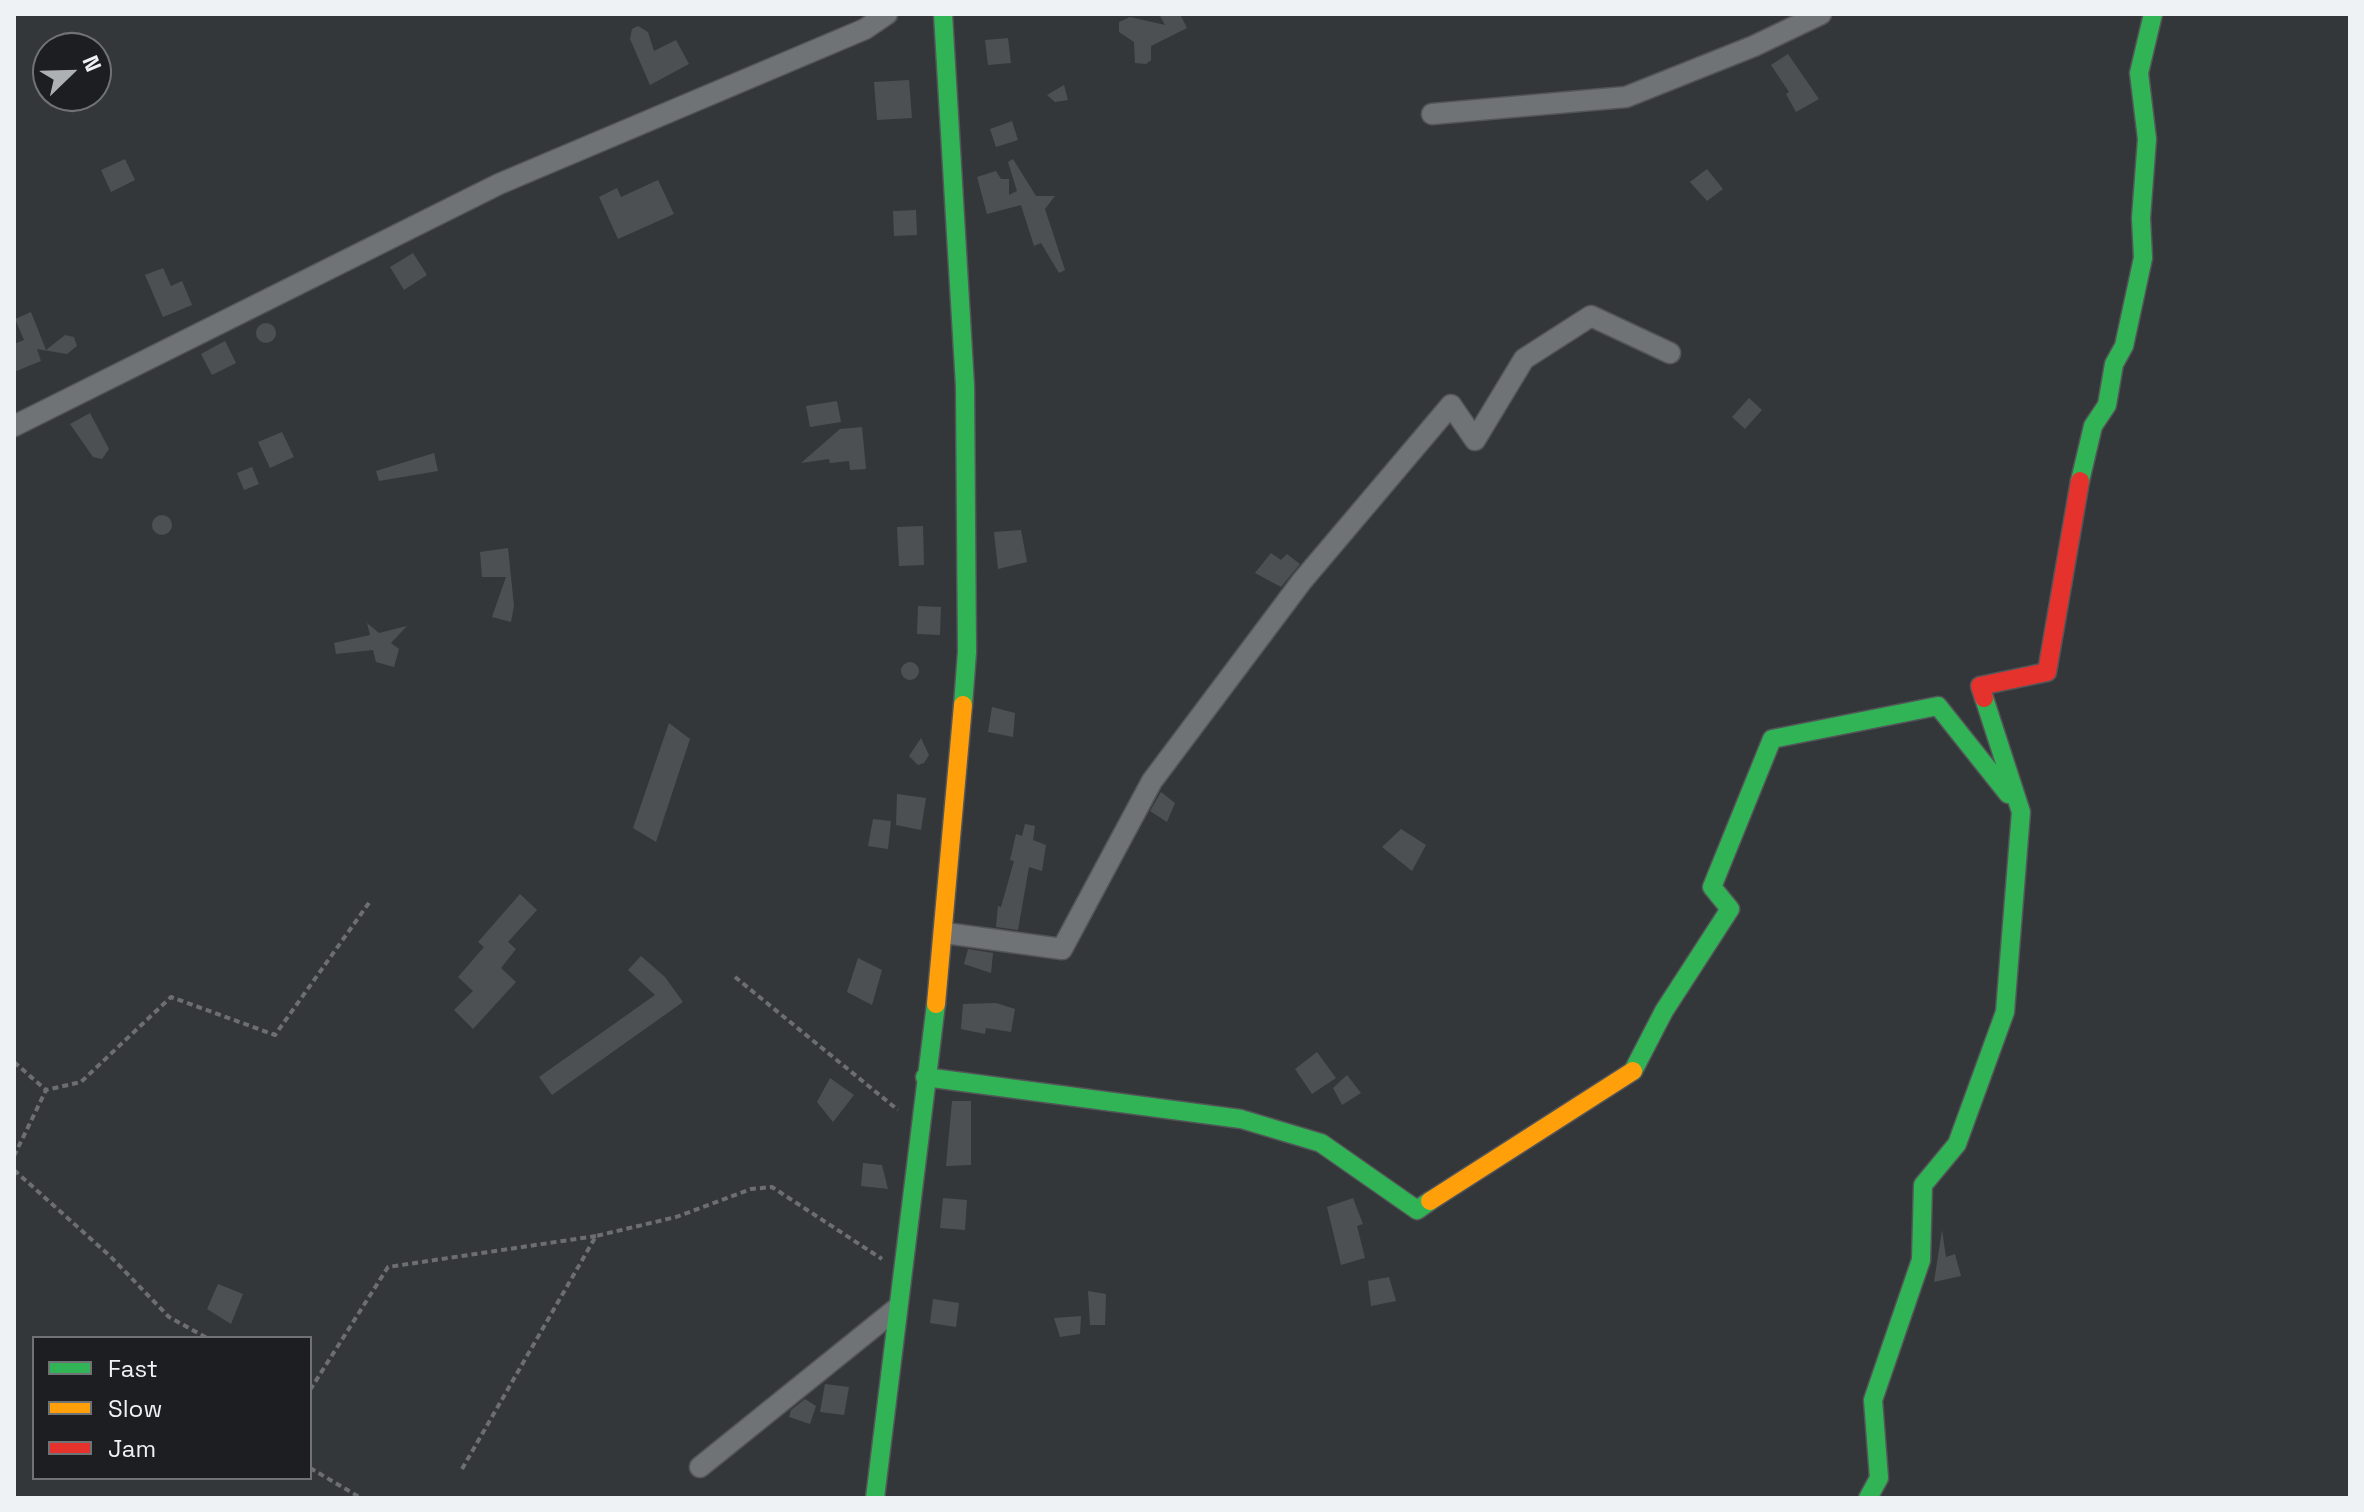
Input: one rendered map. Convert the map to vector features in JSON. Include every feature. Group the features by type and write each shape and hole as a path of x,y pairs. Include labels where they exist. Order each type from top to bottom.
{"street":[{"path":"14,426 499,184 865,29 887,14"},
{"path":"875,1498 919,1122 945,933 967,652 964,371 943,14"},
{"path":"1432,114 1626,97 1754,46 1821,14"},
{"path":"1868,1498 1879,1478 1873,1400 1921,1260 1923,1185 1957,1144 2005,1012 2021,812 1980,686 2047,672 2079,483 2093,426 2107,405 2114,364 2124,346 2143,258 2141,218 2147,139 2139,73 2153,14"},
{"path":"945,933 1062,949 1152,781 1302,581 1451,405 1475,440 1524,359 1591,316 1670,353"},
{"path":"925,1077 1241,1119 1321,1143 1417,1210 1633,1071 1664,1011 1730,909 1712,887 1772,739 1938,706 2021,812"},
{"path":"700,1467 896,1309"}],"path":[{"path":"46,1090 81,1082 171,997 275,1035 371,900"},
{"path":"735,977 899,1110 919,1122"},
{"path":"14,1062 46,1090"},
{"path":"14,1156 46,1090"},
{"path":"14,1170 110,1256 169,1317 203,1336"},
{"path":"312,1387 388,1267 596,1236 676,1217 751,1189 772,1187 901,1271"},
{"path":"462,1469 596,1236"},
{"path":"312,1469 361,1498"}],"building":[{"path":"1159,14 1180,14 1187,28 1151,46 1151,60 1146,64 1135,63 1134,42 1119,32 1119,22 1130,17 1165,25"},
{"path":"638,26 648,32 654,51 676,40 689,64 650,85 630,39 632,29"},
{"path":"1008,38 1011,63 988,65 985,40"},
{"path":"1788,54 1819,99 1796,112 1786,94 1789,92 1771,65"},
{"path":"909,80 912,118 877,120 874,82"},
{"path":"1064,85 1068,100 1055,102 1047,95"},
{"path":"1012,121 1018,140 996,147 990,129"},
{"path":"125,159 135,180 111,192 101,170"},
{"path":"1013,159 1036,196 1055,196 1045,209 1065,270 1059,273 1041,243 1034,246 1021,205 987,214 977,177 996,171 1001,179 1009,179 1009,195 1017,191 1008,162"},
{"path":"1707,169 1723,189 1707,201 1690,182"},
{"path":"658,180 674,214 618,239 599,197 617,188 621,197"},
{"path":"916,210 917,235 894,236 893,211"},
{"path":"413,253 427,275 404,290 390,267"},
{"path":"163,268 171,286 182,281 192,305 163,317 145,275"},
{"path":"31,312 46,350 65,335 74,337 77,346 67,354 37,349 41,361 14,372 14,344 24,340 15,319"},
{"path":"266,323 273,326 276,333 273,340 266,343 259,340 256,333 259,326"},
{"path":"225,341 236,363 212,375 201,354"},
{"path":"1749,398 1762,410 1745,429 1732,417"},
{"path":"837,401 841,422 810,427 806,406"},
{"path":"90,413 109,449 102,459 93,457 70,424"},
{"path":"862,427 866,469 850,470 849,461 830,463 829,459 801,463 840,429"},
{"path":"282,432 294,457 270,468 258,442"},
{"path":"434,453 438,471 379,481 376,471"},
{"path":"252,467 259,484 244,490 237,473"},
{"path":"162,515 169,518 172,525 169,532 162,535 155,532 152,525 155,518"},
{"path":"923,526 924,565 899,566 897,527"},
{"path":"1021,530 1027,562 998,569 994,532"},
{"path":"508,548 514,606 511,622 492,617 506,577 482,577 480,552"},
{"path":"1271,553 1281,560 1287,554 1300,564 1281,587 1255,573"},
{"path":"918,606 941,607 940,635 917,634"},
{"path":"367,623 379,633 407,626 391,643 399,649 394,667 376,662 373,650 336,654 334,643 370,635"},
{"path":"910,662 919,671 910,680 901,671"},
{"path":"992,707 1015,713 1013,737 988,732"},
{"path":"669,723 690,739 656,842 633,828"},
{"path":"921,738 929,755 924,763 918,765 909,756"},
{"path":"1161,792 1175,803 1167,822 1150,811"},
{"path":"897,794 926,798 921,830 896,825"},
{"path":"873,819 891,821 888,849 868,846"},
{"path":"1025,824 1035,826 1033,840 1046,845 1042,871 1029,867 1018,930 996,927 998,906 1001,907 1014,861 1010,860 1016,834 1022,836"},
{"path":"1401,829 1426,845 1412,871 1382,847"},
{"path":"520,894 537,910 508,942 516,949 501,968 516,982 473,1029 454,1010 473,991 458,977 484,947 478,942"},
{"path":"968,949 993,953 991,973 964,964"},
{"path":"641,956 665,977 683,1002 552,1095 539,1077 655,995 628,970"},
{"path":"858,958 882,970 872,1005 847,992"},
{"path":"996,1003 1015,1009 1011,1032 986,1028 985,1034 961,1029 963,1004"},
{"path":"1317,1052 1336,1078 1312,1094 1295,1069"},
{"path":"1347,1075 1361,1093 1342,1105 1333,1088"},
{"path":"830,1078 854,1095 833,1122 817,1102"},
{"path":"952,1101 971,1101 971,1165 946,1166"},
{"path":"863,1163 882,1165 888,1189 861,1186"},
{"path":"943,1198 967,1200 965,1230 940,1228"},
{"path":"1353,1198 1363,1224 1357,1226 1365,1258 1341,1265 1327,1207"},
{"path":"1942,1230 1946,1257 1955,1254 1961,1276 1934,1282"},
{"path":"1389,1277 1396,1301 1371,1306 1368,1281"},
{"path":"218,1284 243,1294 231,1324 207,1309"},
{"path":"1088,1291 1106,1294 1105,1325 1090,1325"},
{"path":"933,1299 959,1303 956,1327 930,1323"},
{"path":"1081,1316 1080,1334 1060,1337 1054,1318"},
{"path":"825,1384 849,1387 844,1415 820,1412"},
{"path":"805,1399 816,1406 810,1424 789,1417 791,1410"}],"traffic: fast":[{"path":"943,14 965,386 967,652 963,705"},
{"path":"2080,481 2093,426 2107,405 2114,364 2124,346 2143,258 2141,218 2147,139 2139,73 2153,14"},
{"path":"1868,1498 1879,1478 1873,1400 1921,1260 1923,1185 1957,1144 2005,1012 2021,812 1984,698"},
{"path":"1633,1071 1664,1011 1730,909 1712,887 1772,739 1938,706 2008,794"},
{"path":"875,1498 936,1004"},
{"path":"925,1077 1241,1119 1321,1143 1417,1210 1430,1201"}],"traffic: slow":[{"path":"936,1004 963,705"},
{"path":"1430,1201 1633,1071"}],"traffic: jam":[{"path":"1984,698 1980,686 2047,672 2080,481"}]}
